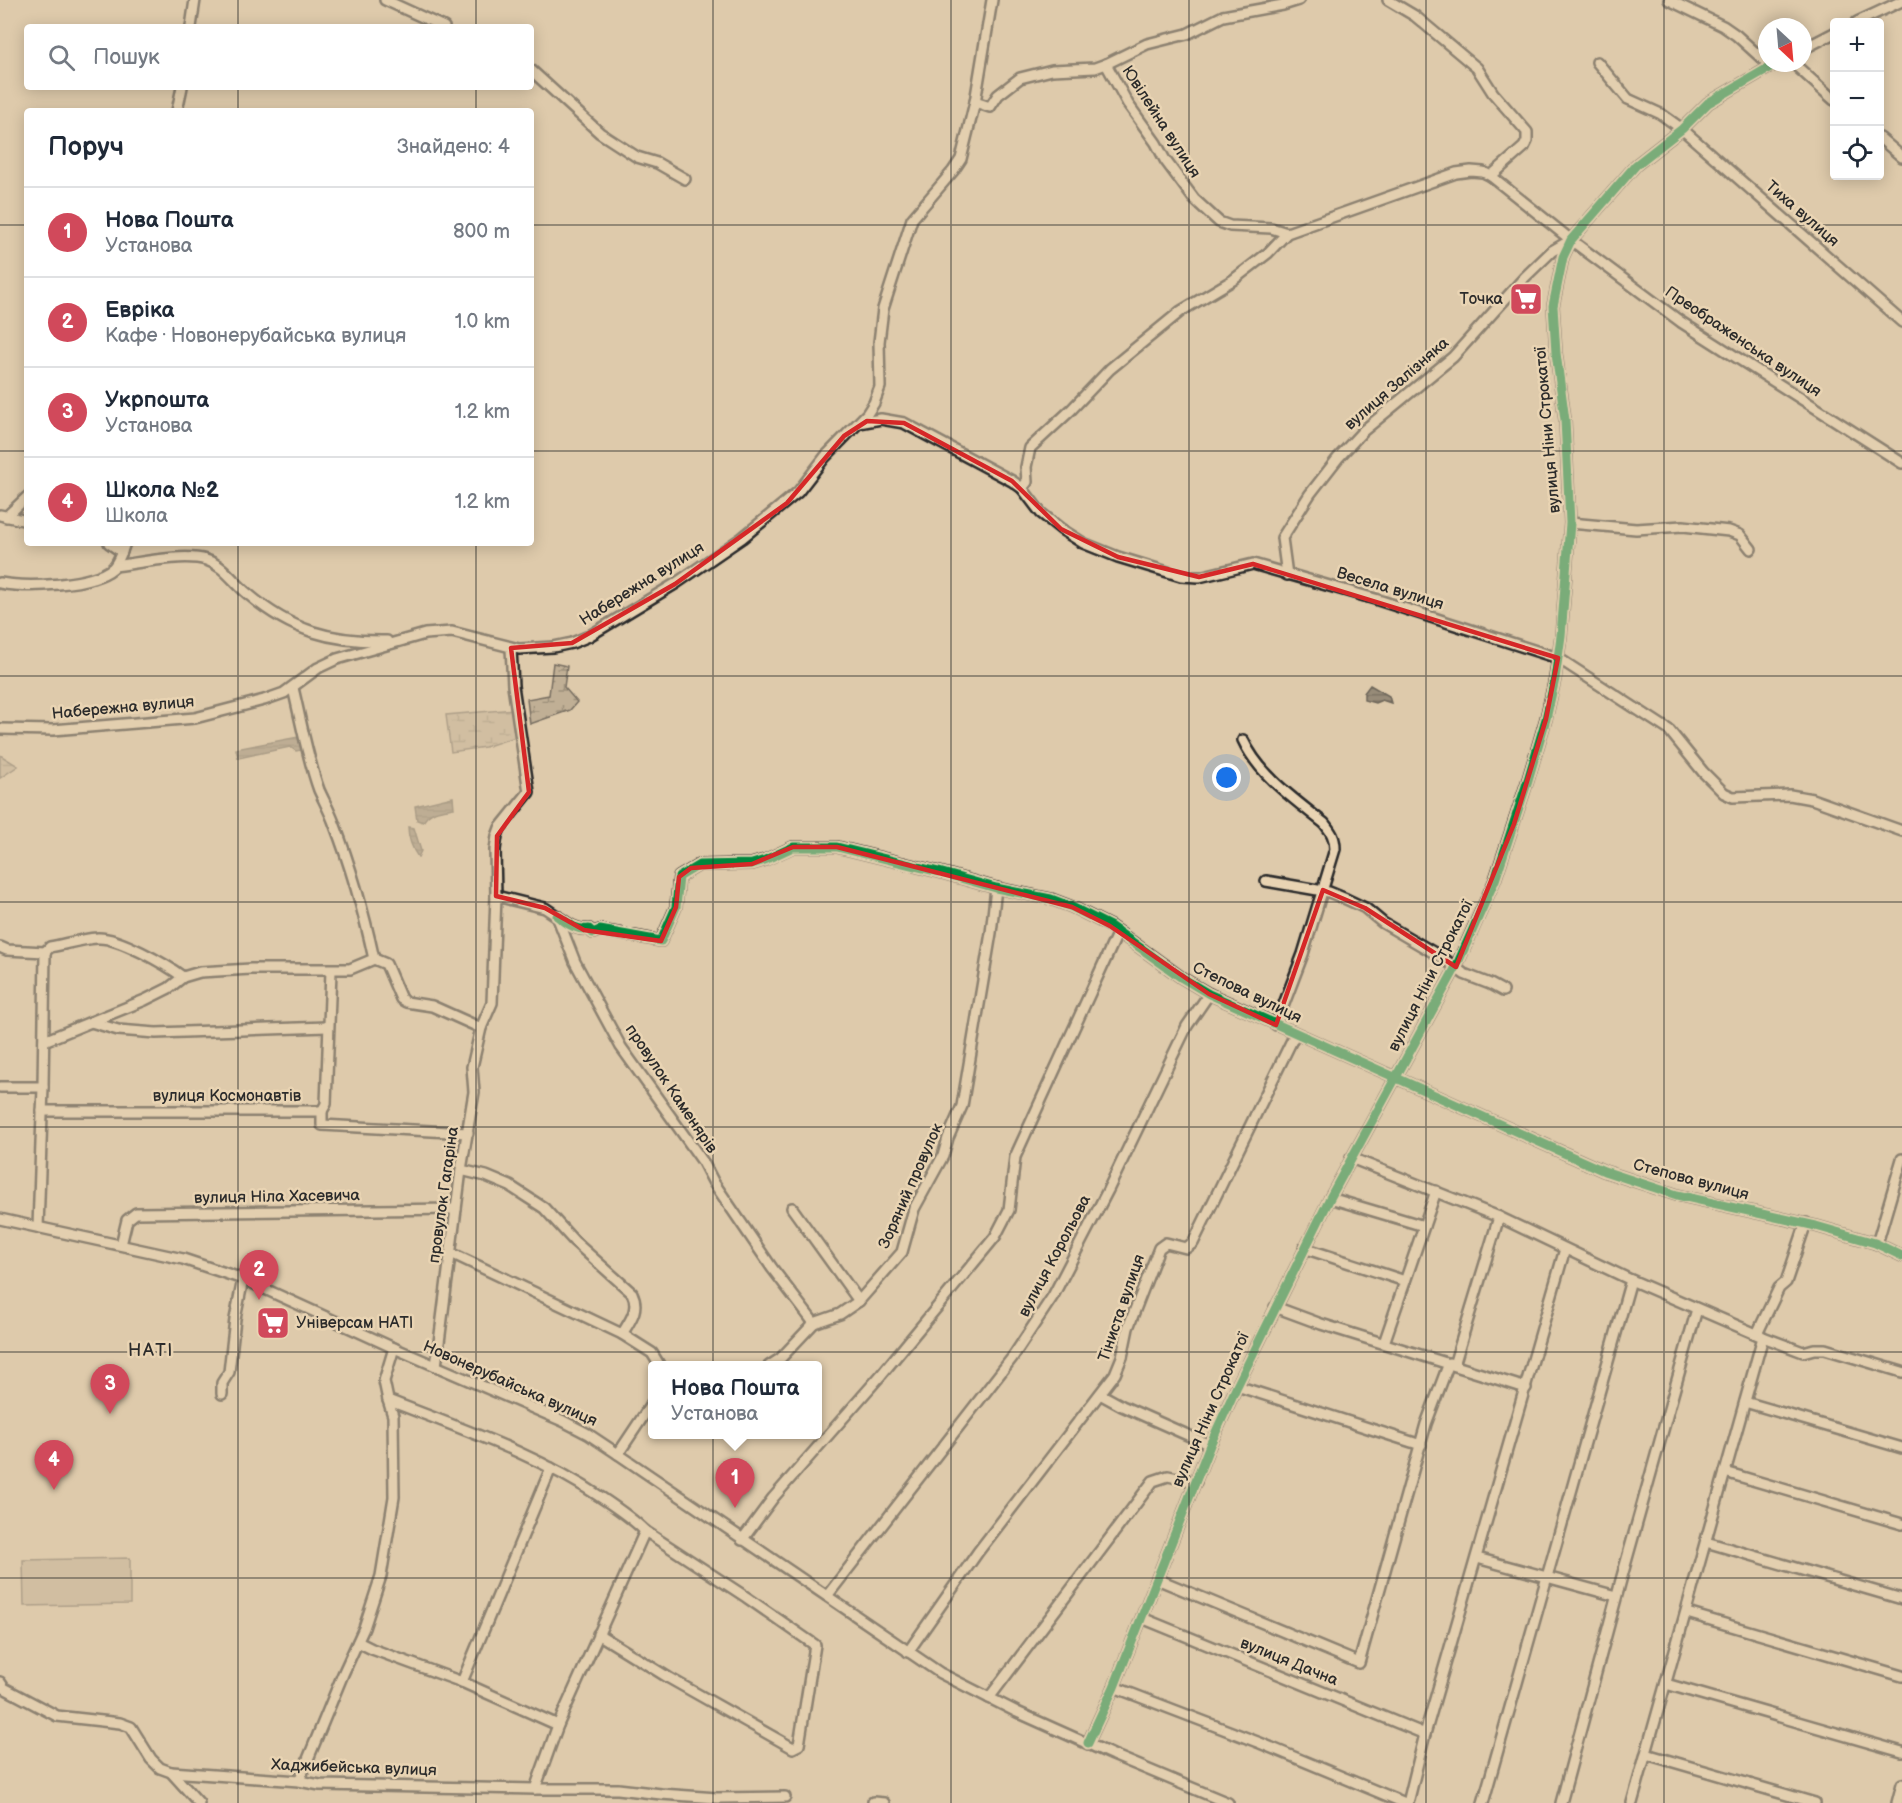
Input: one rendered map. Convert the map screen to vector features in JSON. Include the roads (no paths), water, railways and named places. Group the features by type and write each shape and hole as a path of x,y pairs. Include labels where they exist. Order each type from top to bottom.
{"street":[{"path":"191,24 195,0"},
{"path":"385,0 437,24"},
{"path":"881,419 875,410 874,403 880,387 879,342 883,309 912,219 961,159 975,102 992,0"},
{"path":"975,102 990,107 1008,86 1020,78 1037,72 1095,68 1147,44 1187,34 1223,16 1299,0"},
{"path":"1022,489 1027,482 1026,467 1030,448 1110,369 1181,311 1233,280 1268,253 1287,232 1456,173 1483,172 1491,176 1524,147 1527,132 1493,93 1477,68 1415,16 1388,0"},
{"path":"1669,0 1723,26 1758,54"},
{"path":"1866,18 1902,1"},
{"path":"1812,44 1830,35"},
{"name":"Тиха вулиця","path":"1597,62 1628,99 1661,114 1682,129 1902,322"},
{"name":"Ювілейна вулиця","path":"1106,64 1128,104 1194,199 1219,222 1230,226 1271,228 1287,232"},
{"path":"1571,240 1636,165 1682,129 1708,104 1758,72"},
{"path":"1802,72 1830,96"},
{"path":"534,73 600,133 637,157 657,163 684,179"},
{"path":"178,108 181,90"},
{"path":"1884,141 1902,157"},
{"name":"Преображенська вулиця","path":"1491,176 1680,322 1902,463"},
{"name":"вулиця Ніни Строкатої","path":"1088,1743 1114,1687 1210,1445 1237,1386 1330,1198 1456,967 1495,880 1514,824 1546,718 1558,658 1570,523 1565,420 1556,352 1553,306 1563,257 1571,240"},
{"name":"вулиця Залізняка","path":"1287,575 1282,538 1310,494 1338,458 1363,431 1453,357 1525,277 1552,252 1571,240"},
{"name":"Набережна вулиця","path":"0,729 53,730 186,720 264,700 293,688 327,663 425,634 469,635 511,648 537,648 572,643 589,636 675,584 742,538 787,503 832,450 867,414 874,403"},
{"name":"Весела вулиця","path":"857,424 873,419 904,423 1012,481 1022,489 1041,513 1061,529 1083,543 1118,557 1181,576 1211,576 1253,564 1375,599 1558,658 1669,730 1703,772 1724,793 1733,797 1790,795 1812,799 1902,831"},
{"path":"3,516 24,499"},
{"path":"3,516 24,520"},
{"path":"1570,523 1636,529 1683,526 1729,531 1740,535 1750,549"},
{"path":"115,566 124,547"},
{"path":"0,583 30,585 77,582 93,579 115,566 165,560 204,559 222,568 246,593 271,612 300,628 333,638 395,642"},
{"name":"провулок Гагаріна","path":"436,1366 461,1170 474,1092 472,1067 481,1028 492,1003 497,837 500,828 529,792 513,686 511,648"},
{"path":"293,688 311,762 353,877 368,928 374,959"},
{"path":"1244,740 1264,771 1324,823 1332,832 1335,840 1335,849 1303,954 1276,1025"},
{"name":"Степова вулиця","path":"557,916 573,927 589,929 592,933 600,930 661,941 676,907 679,877 684,872 699,865 752,864 793,847 837,847 996,888 1051,899 1098,920 1118,932 1182,978 1209,994 1604,1171 1677,1195 1806,1223 1875,1243 1902,1256"},
{"path":"1266,881 1322,891 1346,899 1365,908 1383,923 1464,974 1490,984 1503,992"},
{"name":"Зоряний провулок","path":"776,1361 814,1323 840,1314 859,1301 902,1252 914,1209 943,1156 962,1106 991,933 996,888"},
{"path":"496,896 545,908 557,916"},
{"name":"провулок Каменярів","path":"557,916 574,962 621,1047 703,1162 714,1183 772,1268 814,1323"},
{"path":"742,1540 774,1498 881,1375 995,1237 1009,1210 1015,1157 1118,932"},
{"path":"0,947 7,950 45,952 51,947 99,937 116,941 159,962 183,977"},
{"path":"38,1227 45,952"},
{"path":"44,1041 145,1000 169,988 183,977 200,972 251,969 350,969 374,959 387,964 401,999 406,1002 432,1006 481,1028"},
{"path":"322,1111 326,1104 327,1027 331,970"},
{"name":"вулиця Корольова","path":"827,1596 1038,1322 1108,1190 1186,1026 1209,994"},
{"path":"91,1022 118,1030 156,1033 327,1027"},
{"name":"Тіниста вулиця","path":"908,1652 978,1552 1115,1374 1122,1357 1128,1329 1159,1248 1166,1243 1186,1248 1193,1243 1295,1034"},
{"path":"0,1087 43,1087"},
{"name":"вулиця Космонавтів","path":"42,1111 322,1111 322,1125 468,1133"},
{"path":"1352,1158 1499,1217 1631,1280 1803,1352 1825,1349 1902,1372"},
{"path":"1875,1243 1879,1237 1902,1159"},
{"path":"461,1170 486,1176 510,1186 544,1208 574,1241 632,1293 635,1299 635,1311 622,1334"},
{"path":"1384,1343 1436,1191"},
{"path":"1330,1198 1424,1226"},
{"path":"792,1208 859,1301"},
{"name":"вулиця Ніла Хасевича","path":"121,1245 127,1220 136,1213 456,1209"},
{"path":"1157,1578 1359,1663 1426,1424 1452,1364 1499,1217"},
{"name":"Новонерубайська вулиця","path":"0,1219 183,1259 243,1279 394,1348 563,1421 618,1454 940,1673 1088,1743 1228,1803"},
{"path":"1632,1803 1745,1402 1760,1335 1779,1288 1786,1282 1806,1223"},
{"path":"1304,1248 1405,1281"},
{"path":"1114,1687 1407,1803 1565,1249"},
{"path":"451,1253 622,1334 651,1353 657,1361"},
{"path":"222,1394 222,1383 229,1372 235,1319 243,1279"},
{"path":"1483,1803 1631,1280"},
{"path":"1275,1307 1321,1324 1526,1388"},
{"path":"1561,1803 1616,1596 1697,1309"},
{"path":"299,1781 358,1642 381,1576 394,1497 393,1416 384,1381 394,1348"},
{"path":"1237,1386 1421,1444"},
{"path":"1101,1394 1122,1406 1210,1445"},
{"path":"387,1397 492,1441 576,1481 634,1520 645,1531 746,1596 815,1645 799,1745 793,1748 669,1678 598,1634"},
{"path":"1745,1402 1902,1448"},
{"path":"618,1454 648,1409"},
{"path":"462,1682 551,1468"},
{"path":"1725,1472 1902,1524"},
{"path":"990,1698 1153,1481 1168,1476 1196,1482"},
{"path":"535,1789 558,1725 645,1531"},
{"path":"1706,1542 1902,1599"},
{"path":"1477,1558 1616,1596"},
{"path":"1687,1613 1902,1676"},
{"name":"вулиця Дачна","path":"1142,1618 1425,1734"},
{"path":"358,1642 462,1682 558,1725"},
{"path":"1666,1684 1902,1752"},
{"path":"1,1689 57,1716 120,1723 131,1727 151,1759 160,1768 171,1772 199,1803"},
{"path":"1646,1754 1815,1803"},
{"name":"Хаджибейська вулиця","path":"171,1772 299,1781 320,1785 618,1789 717,1798 785,1797"},
{"path":"1896,1803 1902,1784"},
{"path":"873,1802 884,1803"}],"place":[{"name":"Точка","path":"1526,299"},
{"name":"Евріка","path":"259,1300"},
{"name":"Універсам НАТІ","path":"273,1323"},
{"name":"Укрпошта","path":"110,1414"},
{"name":"Школа №2","path":"54,1490"},
{"name":"Нова Пошта","path":"735,1508"}],"district":[{"name":"НАТІ","path":"151,1350"}]}
